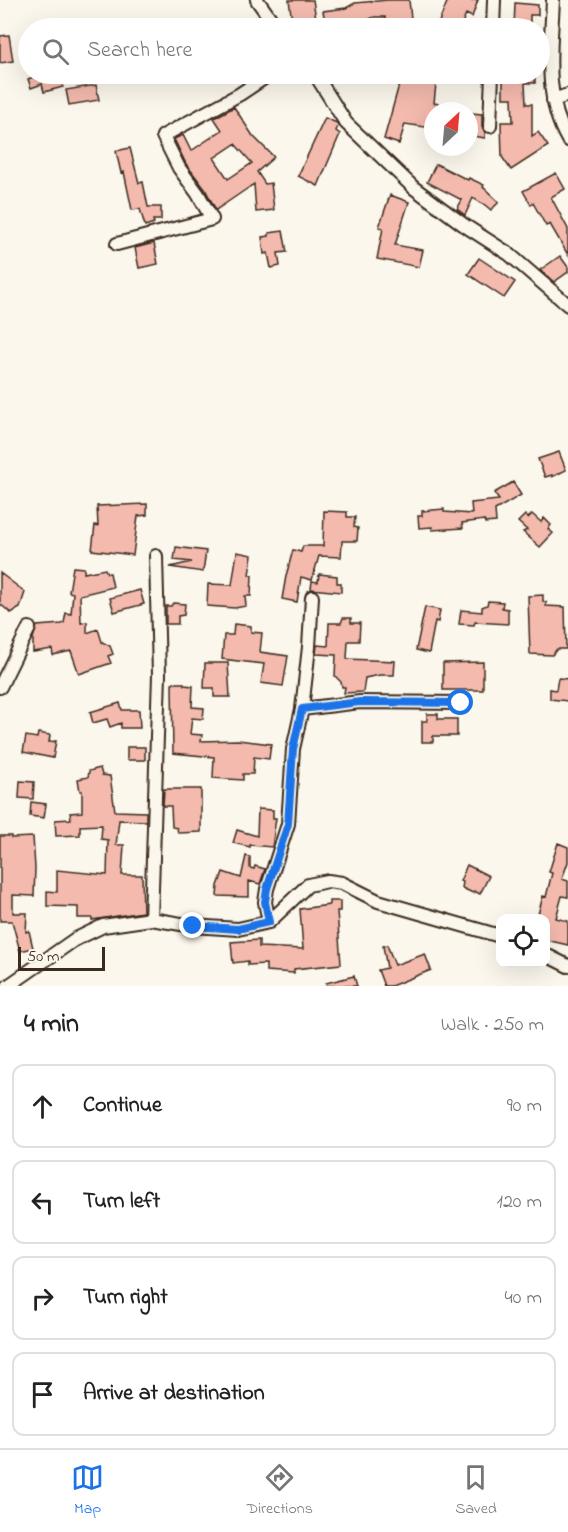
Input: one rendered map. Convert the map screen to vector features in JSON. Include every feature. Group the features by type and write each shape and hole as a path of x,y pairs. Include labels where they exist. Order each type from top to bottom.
{"street":[{"path":"257,0 270,18"},
{"path":"493,18 494,0"},
{"path":"553,0 550,79 553,100 568,140"},
{"path":"117,244 212,219 198,194 179,168 163,136 255,84"},
{"path":"321,84 346,123 414,188 464,225 509,254 568,304"},
{"path":"490,126 492,84"},
{"path":"553,100 568,95"},
{"path":"151,919 159,675 156,556"},
{"path":"269,922 265,902 288,824 293,749 302,709 312,597"},
{"path":"0,687 29,628"},
{"path":"302,709 360,702 461,703"},
{"path":"8,986 74,940 103,926 151,919 193,926 238,929 269,922 308,885 327,881 342,883 378,901 496,935"},
{"path":"550,957 568,966"}],"building":[{"path":"289,0 313,0 316,18 292,18"},
{"path":"409,0 411,18 324,18 323,11 346,8 355,3"},
{"path":"448,0 478,0 472,17 466,14 464,18 440,18"},
{"path":"515,3 538,5 538,15 530,15 530,18 514,18"},
{"path":"9,35 13,61 0,63 0,36"},
{"path":"30,84 42,84 31,88"},
{"path":"42,84 62,84 63,87 44,92"},
{"path":"399,84 436,84 434,102 424,102 424,127 405,124 399,144 384,139"},
{"path":"503,84 525,84 526,104 532,104 532,136 538,132 548,146 511,170 502,157 501,122 513,122 512,98 503,98"},
{"path":"96,85 99,100 69,105 66,90"},
{"path":"234,107 253,136 274,157 257,172 265,184 271,183 274,210 256,212 254,184 216,210 205,189 186,164 174,139 183,135 191,151 222,130 214,118","holes":["235,144 252,163 228,179 214,158"]},
{"path":"478,114 482,114 485,138 478,137"},
{"path":"325,118 337,123 336,131 340,134 318,186 298,176"},
{"path":"130,148 139,183 143,182 148,207 161,207 161,220 153,220 154,223 145,226 140,209 132,210 124,172 121,173 116,151"},
{"path":"436,164 468,180 469,178 484,185 483,187 499,202 491,210 473,198 465,215 457,209 462,200 427,182"},
{"path":"556,173 565,189 551,197 568,229 568,255 550,224 546,226 523,191"},
{"path":"390,195 409,202 395,245 423,250 419,267 377,259 383,228 379,227"},
{"path":"283,231 287,252 278,253 280,266 271,268 268,253 264,254 262,237 269,236 269,233"},
{"path":"154,243 158,264 139,268 135,248"},
{"path":"560,256 568,267 568,272 554,282 540,270"},
{"path":"479,258 515,282 504,298 468,274"},
{"path":"559,452 566,470 552,477 552,475 545,477 538,459"},
{"path":"513,482 521,495 495,510 496,522 485,523 484,520 462,523 463,528 432,530 432,527 419,528 418,516 422,516 422,511 444,509 444,512 472,514 471,503 499,500 494,493"},
{"path":"147,504 147,515 138,516 133,555 92,550 95,525 98,526 97,506"},
{"path":"324,511 347,512 347,517 355,517 354,527 358,528 357,541 342,541 341,557 319,556 312,580 301,577 297,602 282,599 293,550 301,552 303,546 323,546"},
{"path":"532,514 541,522 544,518 551,525 548,529 553,533 540,547 523,532 527,530 518,522 525,515 528,518"},
{"path":"176,547 206,551 203,572 170,567 192,562 174,560"},
{"path":"237,552 252,555 249,575 252,575 251,596 245,596 246,606 235,608 207,606 208,584 232,585"},
{"path":"73,567 84,568 84,573 105,569 107,573 110,573 113,587 80,595 81,623 87,622 87,633 98,629 102,642 110,646 113,654 108,656 111,663 79,674 71,651 53,655 52,649 33,652 33,638 37,626 62,624 66,613 71,614 73,593 69,592"},
{"path":"0,573 25,592 20,608 11,613 0,604"},
{"path":"319,574 337,576 337,583 341,583 341,592 311,589 312,581 318,582"},
{"path":"140,590 144,604 114,612 110,598"},
{"path":"543,595 543,602 546,602 546,606 565,607 566,649 557,649 552,655 530,654 528,596"},
{"path":"488,601 503,602 502,608 508,609 508,624 475,622 474,625 459,624 461,610 482,612 482,607 487,605"},
{"path":"173,603 185,604 184,615 178,616 178,624 166,624 166,606 171,606"},
{"path":"425,607 440,610 438,622 435,621 429,653 416,650"},
{"path":"343,618 351,618 351,623 360,623 359,641 348,641 347,659 395,661 394,675 365,678 363,692 344,693 345,687 342,687 341,682 335,676 336,655 316,654 317,645 328,646 329,623 341,623"},
{"path":"234,624 251,626 251,632 262,633 260,652 288,656 283,686 261,683 264,664 222,659 224,635 233,635"},
{"path":"483,662 483,690 443,690 443,663"},
{"path":"205,663 228,663 230,697 214,697 214,688 204,688"},
{"path":"558,678 568,679 568,701 550,699 550,689 556,690"},
{"path":"172,683 193,686 192,707 204,708 203,719 192,718 190,734 202,735 201,741 238,740 271,744 269,759 254,757 253,774 243,774 243,780 213,778 214,757 173,753"},
{"path":"120,703 122,710 139,710 140,728 121,728 121,723 110,727 107,719 93,723 90,712"},
{"path":"427,714 438,714 438,719 457,719 457,736 433,736 433,742 422,742 422,721 427,721"},
{"path":"38,733 50,735 49,742 56,741 53,758 23,752 26,736 37,738"},
{"path":"127,747 145,747 145,760 127,760"},
{"path":"100,768 102,775 110,776 115,811 146,812 146,821 119,820 116,845 124,845 122,875 142,875 143,912 92,920 92,918 78,918 78,907 47,906 47,891 57,892 57,870 107,875 108,840 101,839 102,825 80,826 80,835 56,836 55,820 71,819 70,813 82,812 82,791 80,791 78,779 88,777 89,771"},
{"path":"20,781 34,782 33,799 19,798"},
{"path":"164,789 201,789 201,832 178,833 177,828 172,827 171,806 163,806"},
{"path":"31,802 46,804 44,818 30,816"},
{"path":"258,809 273,810 273,818 276,818 272,847 250,845 250,847 233,843 237,830 257,836"},
{"path":"0,836 33,837 34,896 13,895 13,913 27,913 26,932 29,931 33,948 20,951 12,921 0,921"},
{"path":"558,843 568,847 568,862 562,879 568,881 568,897 562,896 556,918 568,921 568,945 550,941 550,914 538,914 543,896 546,897 552,873 549,872"},
{"path":"246,856 250,857 250,868 254,869 255,866 265,869 260,884 249,881 249,897 217,896 223,872 241,878"},
{"path":"467,865 489,876 480,894 462,888 463,882 460,881"},
{"path":"329,901 340,901 340,911 337,911 341,964 294,969 294,973 266,971 266,964 248,965 248,961 233,963 231,942 259,940 259,947 303,949 300,909 329,905"},
{"path":"387,945 395,965 425,954 431,970 391,986 384,986 378,970 387,968 383,946"},
{"path":"354,976 357,986 327,986 326,983"}],"route":[{"path":"193,926 238,929 269,922 265,902 267,889 288,824 293,749 302,709 360,702 461,703"}]}
